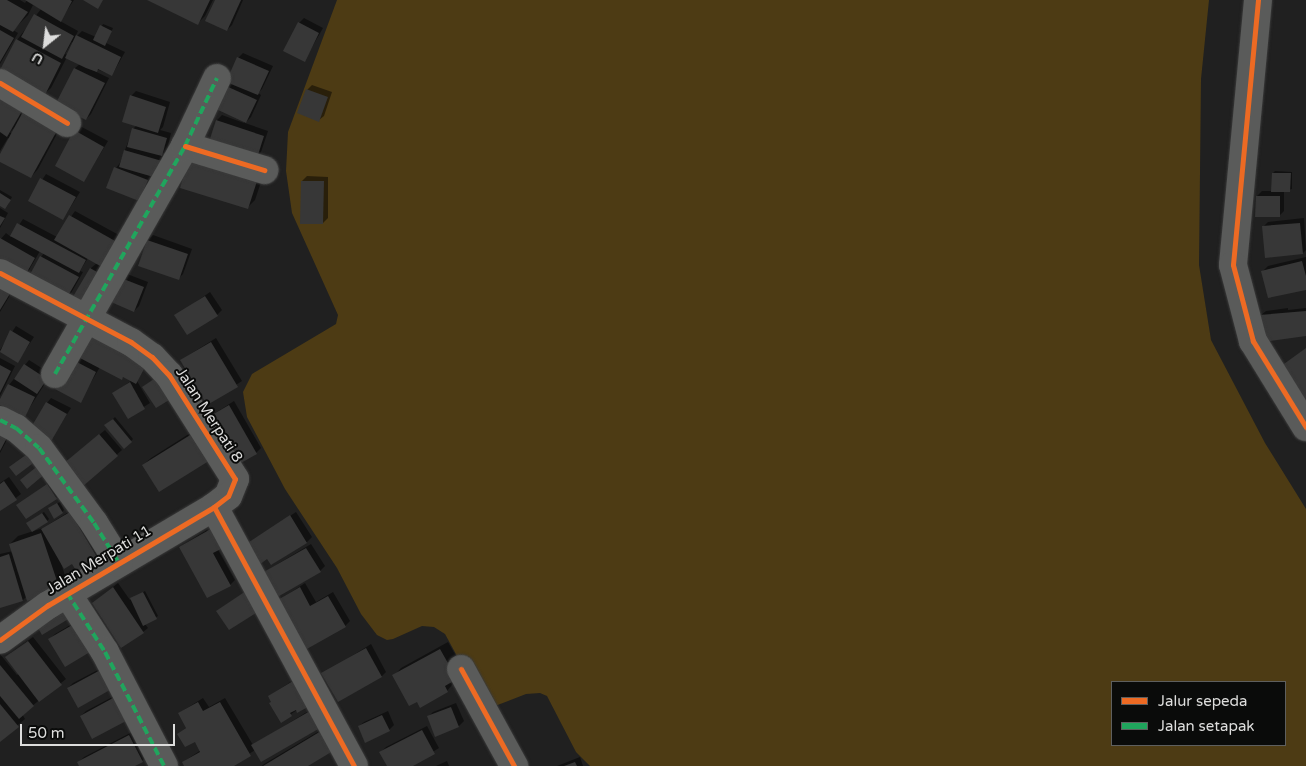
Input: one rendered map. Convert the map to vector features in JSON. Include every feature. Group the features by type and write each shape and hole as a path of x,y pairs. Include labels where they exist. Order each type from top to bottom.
{"street":[{"path":"1258,0 1233,265 1252,341 1306,427"},
{"path":"56,374 186,146 216,78"},
{"path":"0,83 68,123"},
{"path":"186,146 264,170"},
{"name":"Jalan Merpati 8","path":"0,273 87,319 152,357 169,375 235,479 228,496 214,507"},
{"name":"Jalan Merpati 11","path":"8,424 39,448 94,522 119,562"},
{"path":"214,507 354,766"},
{"name":"Jalan Merpati 11","path":"0,640 67,593 214,507"},
{"path":"67,593 105,652 164,766"},
{"path":"461,669 514,766"}],"shaded area":[{"path":"337,0 1209,0 1201,79 1199,265 1211,340 1265,443 1306,509 1306,766 590,766 576,752 547,696 540,693 526,694 495,706 481,700 445,634 434,627 422,626 387,640 377,635 361,614 337,568 285,489 247,417 243,392 252,374 336,324 338,315 292,213 286,171 288,132"}],"building":[{"path":"0,0 7,0 28,12 13,32 0,25"},
{"path":"25,0 70,0 72,1 61,22"},
{"path":"83,0 103,0 98,9"},
{"path":"147,0 210,0 198,25"},
{"path":"215,0 241,0 227,31 205,21"},
{"path":"34,14 74,36 62,59 21,37"},
{"path":"298,22 319,33 305,62 283,51"},
{"path":"100,25 112,31 105,46 93,40"},
{"path":"0,30 14,38 0,62"},
{"path":"76,35 121,57 112,76 98,69 97,72 86,68 65,58"},
{"path":"16,39 61,63 44,97 0,70"},
{"path":"237,57 269,71 258,95 226,82"},
{"path":"74,68 105,83 86,120 55,105"},
{"path":"226,86 257,100 246,123 216,109"},
{"path":"306,89 328,97 319,122 297,113"},
{"path":"130,95 166,107 158,133 122,122"},
{"path":"0,98 22,111 7,137 0,132"},
{"path":"25,108 59,127 31,178 0,162 0,154"},
{"path":"216,120 264,136 257,158 209,142"},
{"path":"132,128 167,138 162,156 127,147"},
{"path":"74,130 104,147 84,182 55,166"},
{"path":"124,150 162,161 157,178 119,167"},
{"path":"190,155 258,178 248,209 180,188"},
{"path":"114,167 148,180 139,201 106,188"},
{"path":"1272,173 1291,173 1290,192 1271,192"},
{"path":"40,178 76,197 63,220 28,201"},
{"path":"301,181 324,181 323,224 300,224"},
{"path":"0,193 11,200 5,209 0,206"},
{"path":"1256,196 1280,196 1280,217 1255,217"},
{"path":"69,215 124,246 109,271 54,240"},
{"path":"0,216 5,218 0,226"},
{"path":"17,223 86,260 79,273 10,236"},
{"path":"1300,223 1303,254 1265,258 1262,226"},
{"path":"0,238 35,258 22,281 0,269"},
{"path":"147,240 188,254 179,280 138,266"},
{"path":"40,256 79,277 65,301 27,280"},
{"path":"1302,261 1306,276 1306,290 1268,298 1261,271"},
{"path":"90,268 104,276 83,313 68,305"},
{"path":"121,278 144,287 134,312 111,302"},
{"path":"0,286 11,292 0,310"},
{"path":"205,296 218,316 187,335 174,315"},
{"path":"1306,311 1306,336 1263,342 1259,315"},
{"path":"10,330 30,342 18,363 0,352"},
{"path":"93,330 149,360 136,384 123,377 122,380 78,357"},
{"path":"211,342 238,387 207,405 180,360"},
{"path":"1306,348 1306,404 1277,369"},
{"path":"71,359 96,372 81,403 55,389"},
{"path":"24,364 47,379 37,394 14,379"},
{"path":"0,365 11,371 0,393"},
{"path":"160,375 174,397 156,408 142,387"},
{"path":"130,382 145,409 128,419 112,393"},
{"path":"8,384 35,397 25,417 0,405 0,399"},
{"path":"46,402 67,414 50,443 29,431"},
{"path":"229,405 257,454 232,468 205,419"},
{"path":"113,419 132,442 124,449 104,425"},
{"path":"0,422 12,428 0,451"},
{"path":"195,432 212,459 159,492 142,465"},
{"path":"99,434 118,456 82,487 63,464"},
{"path":"30,452 36,461 16,476 9,467"},
{"path":"39,465 46,473 27,489 20,480"},
{"path":"4,481 17,500 0,511 0,484"},
{"path":"47,484 57,499 26,519 16,505"},
{"path":"57,503 63,513 54,519 48,508"},
{"path":"70,512 101,564 80,577 72,564 64,569 41,529"},
{"path":"42,513 48,522 32,532 26,523"},
{"path":"290,515 307,543 271,565 267,559 259,565 246,544"},
{"path":"216,526 227,546 213,553 231,586 207,598 179,547"},
{"path":"41,533 60,590 27,601 9,544"},
{"path":"306,548 321,572 274,599 260,574"},
{"path":"9,554 23,601 0,608 0,557"},
{"path":"113,587 144,633 121,648 92,603"},
{"path":"300,587 310,606 328,596 346,627 305,650 276,601"},
{"path":"246,591 259,611 229,630 216,611"},
{"path":"143,592 157,619 143,626 130,598"},
{"path":"62,604 70,618 42,635 34,621"},
{"path":"74,624 90,652 65,667 48,639"},
{"path":"28,641 62,685 39,702 5,657"},
{"path":"366,648 382,677 338,702 321,673"},
{"path":"440,649 457,679 445,686 448,692 420,708 417,702 409,706 392,675"},
{"path":"0,665 34,706 19,719 0,696"},
{"path":"106,667 117,686 78,708 67,688"},
{"path":"298,678 313,704 297,713 296,710 290,713 292,716 281,723 269,703 271,702 268,696"},
{"path":"113,698 126,721 92,739 80,716"},
{"path":"198,702 203,711 220,702 251,756 234,766 184,766 182,762 200,752 195,742 185,747 177,734 186,728 178,713"},
{"path":"0,704 19,727 0,742"},
{"path":"451,707 459,727 435,737 427,716"},
{"path":"310,711 320,728 261,762 251,745"},
{"path":"382,715 390,731 365,743 358,726"},
{"path":"326,728 338,748 308,766 263,766"},
{"path":"422,730 435,754 413,766 387,766 379,752"},
{"path":"129,735 143,762 135,766 79,766 77,762"},
{"path":"575,762 577,766 564,766"}],"marked path":[{"path":"55,374 185,146 217,78"},
{"path":"0,420 16,428 39,448 94,523 119,563"},
{"path":"67,593 105,652 164,766"}],"cycle path":[{"path":"1258,0 1233,265 1253,341 1306,427"},
{"path":"0,83 67,123"},
{"path":"185,146 264,170"},
{"path":"0,273 131,342 152,357 169,375 235,479 228,496 214,507 48,605 0,640"},
{"path":"214,507 354,766"},
{"path":"461,669 514,766"}]}
